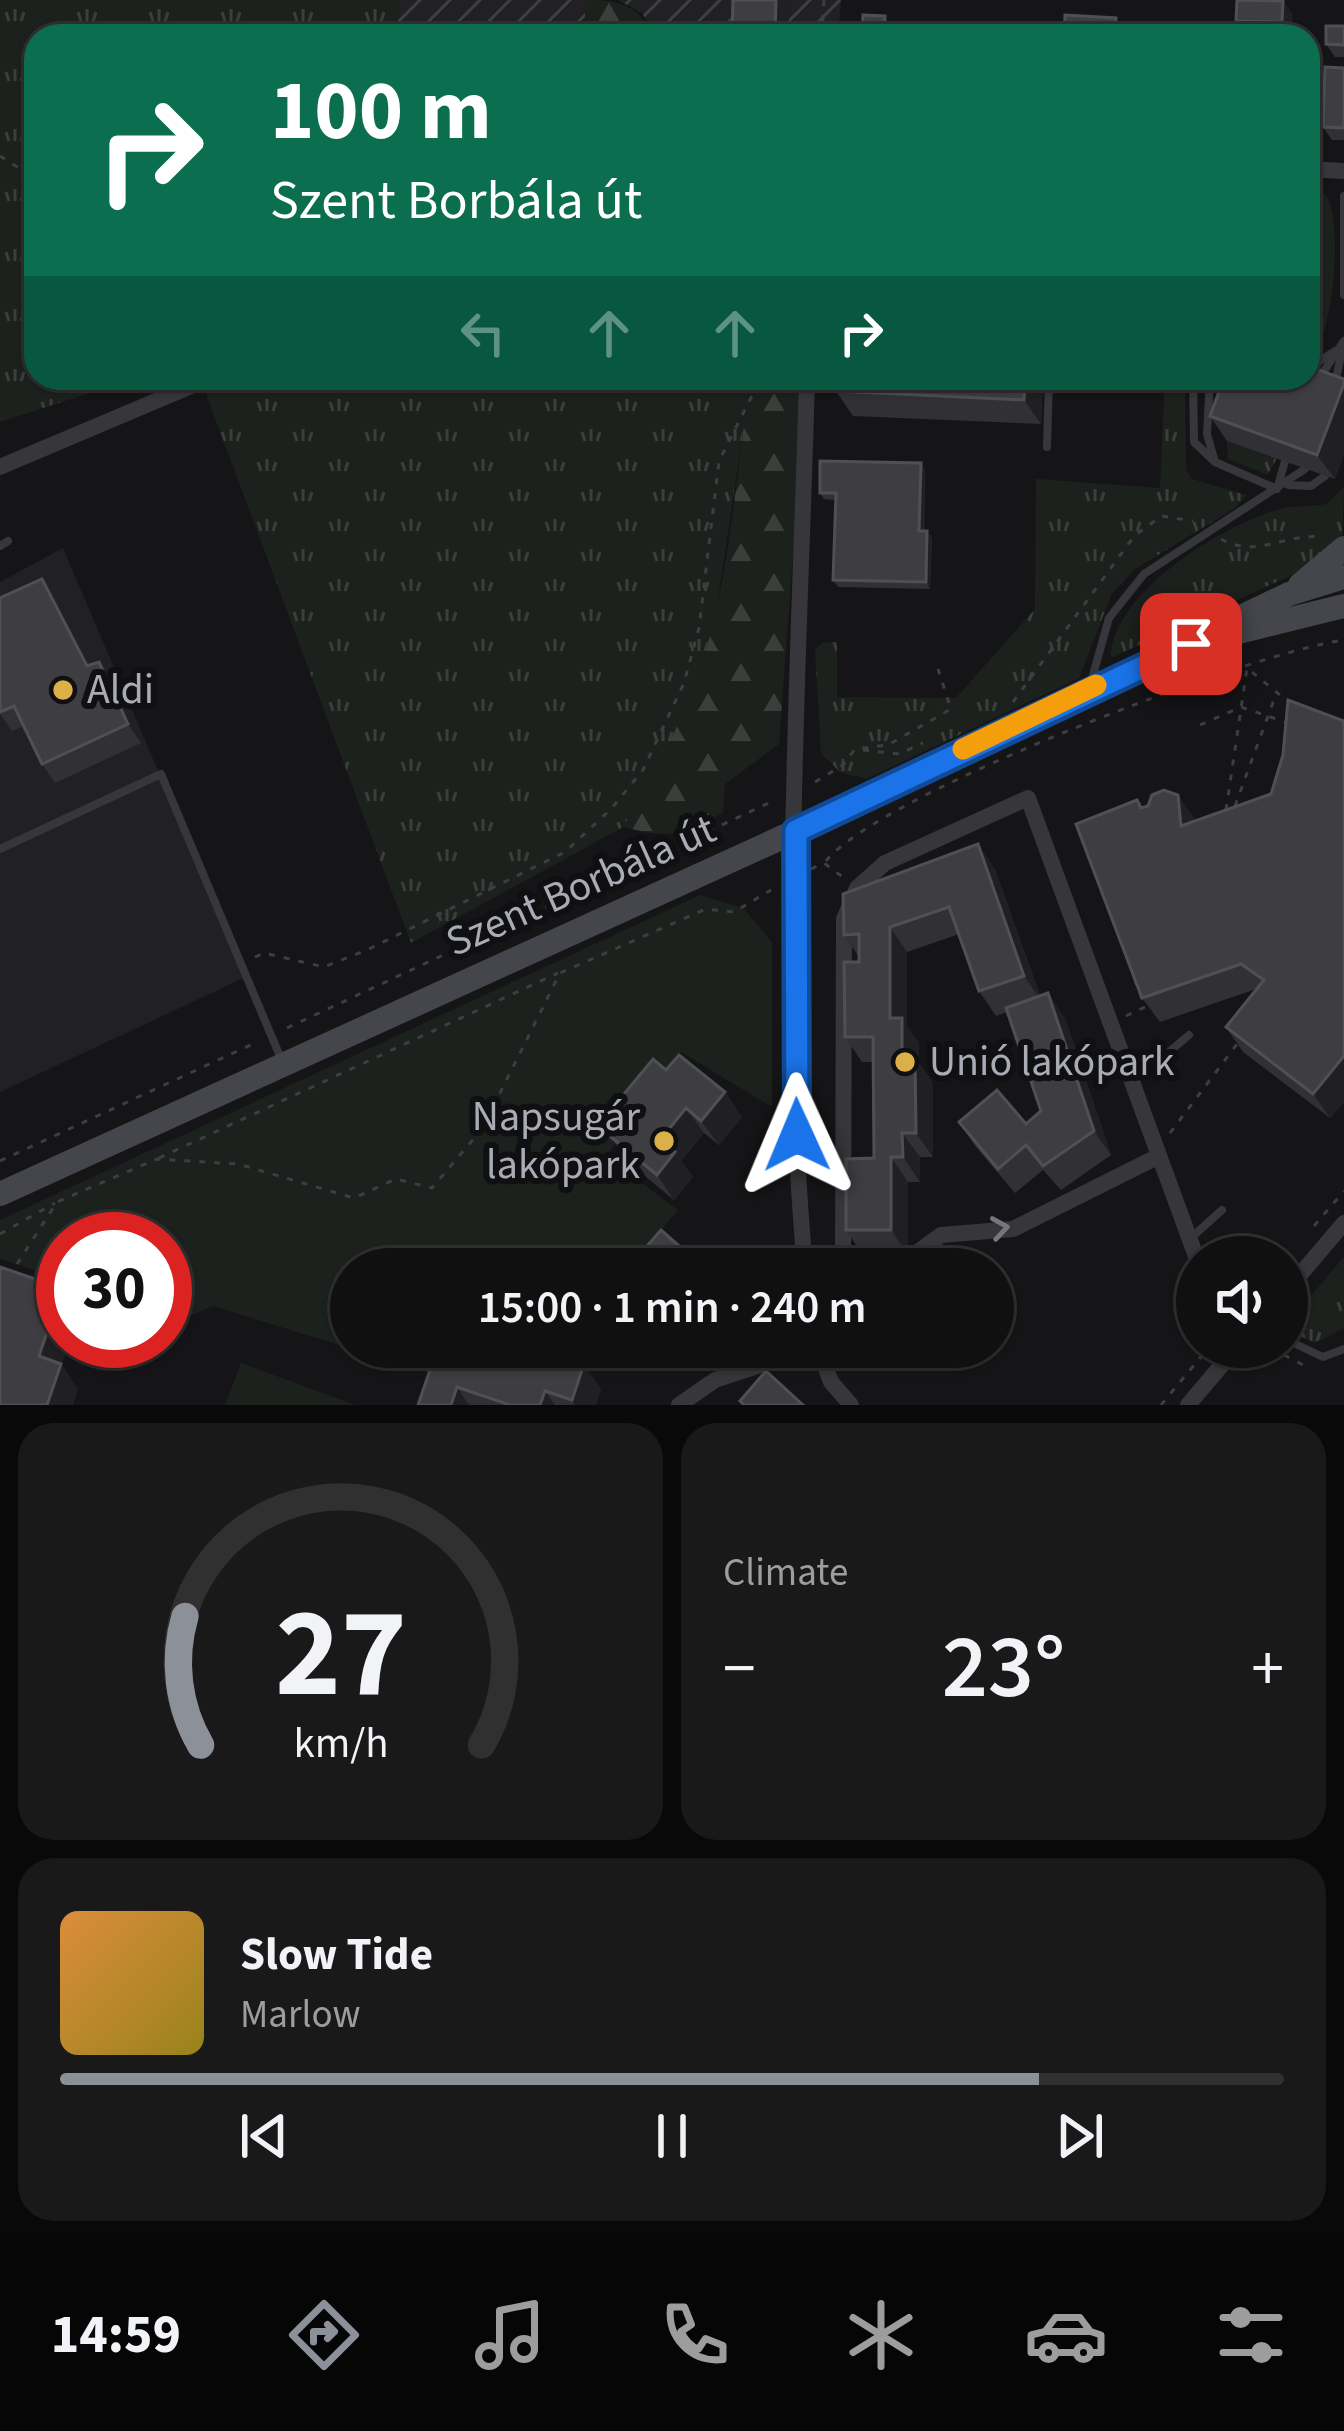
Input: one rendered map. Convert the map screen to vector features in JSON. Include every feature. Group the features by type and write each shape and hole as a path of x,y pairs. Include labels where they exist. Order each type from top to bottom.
{"street":[{"path":"0,467 182,390"},
{"path":"803,1248 797,1178 795,877 807,390"},
{"path":"1344,548 1296,605 1344,624"},
{"name":"Szent Borbála út","path":"0,1194 796,831 1089,688 1296,605 1344,578"},
{"name":"Szent Borbála út","path":"1296,605 1344,606"},
{"path":"843,1248 841,940 857,888 885,862 1028,798 1130,1071 1185,1236"},
{"path":"923,1248 941,1235 1013,1229 1159,1156"},
{"path":"1308,1265 1344,1223"},
{"path":"679,1405 715,1380 748,1368"},
{"path":"825,1368 851,1405"},
{"path":"1188,1405 1219,1368"}],"lane":[{"path":"1344,196 1344,295"},
{"path":"1320,360 1344,342"},
{"path":"1320,376 1344,342"},
{"path":"1333,393 1344,342"},
{"path":"1047,447 1049,390"},
{"path":"1193,390 1194,442 1215,462 1282,487 1311,486 1325,476"},
{"path":"1209,390 1207,434 1215,462"},
{"path":"1282,487 1285,461"},
{"path":"1089,688 1108,618 1144,574 1306,469"},
{"path":"0,849 161,774 285,1065"},
{"path":"1130,1071 1169,1052 1189,1035"},
{"path":"1193,1236 1222,1210"},
{"path":"1308,1350 1323,1357 1344,1349"},
{"path":"758,1380 764,1368"}],"path":[{"path":"241,964 264,953 324,967 369,949 566,852 611,809 643,770 684,682 699,628 719,461 755,390"},
{"path":"0,1234 57,1202 560,973 706,909 734,912 824,863 841,842 885,817 1088,721 1344,640"},
{"path":"1247,668 1275,696 1292,705"},
{"path":"1247,668 1227,821 1275,696"},
{"path":"0,1161 831,775 855,749 888,745 951,709 938,669"},
{"path":"1200,725 1241,707 1305,729"},
{"path":"824,863 857,888"},
{"path":"1120,1019 1145,1007 1131,967"},
{"path":"157,1159 238,1164 354,1198 396,1179 432,1188 482,1129 560,973"},
{"path":"1159,1121 1165,1140 1246,1033"},
{"path":"1306,1236 1344,1191"},
{"path":"17,1264 57,1202"},
{"path":"1161,1405 1192,1368"}],"shaded area":[{"path":"399,0 586,0 585,24 398,24"},
{"path":"618,0 841,0 839,24 648,24 642,13"},
{"path":"63,548 246,977 0,1092 0,582"}],"green space":[{"path":"0,0 399,0 398,24 24,24 24,390 99,390 0,422"},
{"path":"586,0 627,6 647,24 585,24"},
{"path":"1320,193 1331,206 1335,247 1320,341"},
{"path":"204,390 749,390 716,612 697,681 663,761 623,827 411,943"},
{"path":"749,390 805,390 779,744 725,784 723,812 710,820 676,833 623,827 678,725 699,672 726,557"},
{"path":"1164,390 1185,390 1186,469 1192,479 1246,495 1235,508 1135,569 1112,593 1079,678 866,779 840,772 821,753 815,650 822,643 837,642 837,697 956,698 1035,609 1036,479 1160,488"},
{"path":"1227,441 1277,458 1268,475 1228,459"},
{"path":"1344,487 1342,543 1322,561 1111,658 1116,634 1130,609 1174,565 1230,529 1286,508 1326,504"},
{"path":"700,895 743,908 772,942 772,1107 681,1052 606,1156 678,1210 646,1248 330,1248 330,1342 213,1306 192,1315 192,1212 36,1212 36,1270 0,1259 0,1220"},
{"path":"1344,1257 1344,1328 1315,1343 1308,1340 1308,1299"},
{"path":"241,1363 355,1405 225,1405"}],"building":[{"path":"733,0 776,0 775,24 732,24"},
{"path":"1237,0 1283,1 1282,22 1236,21"},
{"path":"863,15 885,16 885,24 862,24"},
{"path":"1065,15 1116,18 1115,24 1065,24"},
{"path":"1326,26 1344,26 1344,45 1326,44"},
{"path":"1325,67 1344,68 1344,128 1323,127"},
{"path":"1320,370 1344,379 1317,455 1210,416 1220,390 1320,390"},
{"path":"836,390 1024,390 1024,400"},
{"path":"820,461 921,463 919,531 927,531 926,582 833,580 836,493 820,493"},
{"name":"Aldi","path":"42,579 87,666 99,662 128,724 42,764 14,706 0,712 0,598"},
{"path":"1288,700 1344,721 1344,1056 1313,1094 1226,1027 1264,980 1241,964 1142,998 1076,824 1137,800 1141,808 1148,806 1152,795 1164,790 1178,795 1181,826 1271,794 1283,755"},
{"path":"978,844 1024,976 979,991 949,907 890,927 890,1018 902,1018 902,1058 915,1058 916,1133 902,1133 903,1157 891,1157 891,1230 846,1230 846,1159 874,1158 873,1037 845,1037 844,962 859,962 859,934 844,935 843,894"},
{"path":"1048,993 1094,1131 1043,1166 1026,1145 998,1169 959,1122 997,1090 1026,1124 1041,1111 1006,1008"},
{"path":"679,1055 725,1092 701,1121 686,1108 660,1140 675,1152 657,1175 611,1137 622,1124 609,1112 653,1059 666,1070"},
{"path":"661,1230 682,1248 645,1248"},
{"path":"0,1267 36,1279 36,1368 60,1368 47,1405 0,1405"},
{"path":"431,1368 583,1368 572,1400 545,1391 540,1405 510,1405 457,1387 451,1405 418,1405"},
{"path":"766,1371 803,1405 744,1405 740,1401"}],"slow traffic":[{"path":"963,749 1096,685"}],"place":[{"name":"Aldi","path":"63,690"},
{"name":"Unió lakópark","path":"905,1062"},
{"name":"Napsugár lakópark","path":"664,1141"}],"route":[{"path":"797,1135 796,831 1089,688 1191,644"}]}
